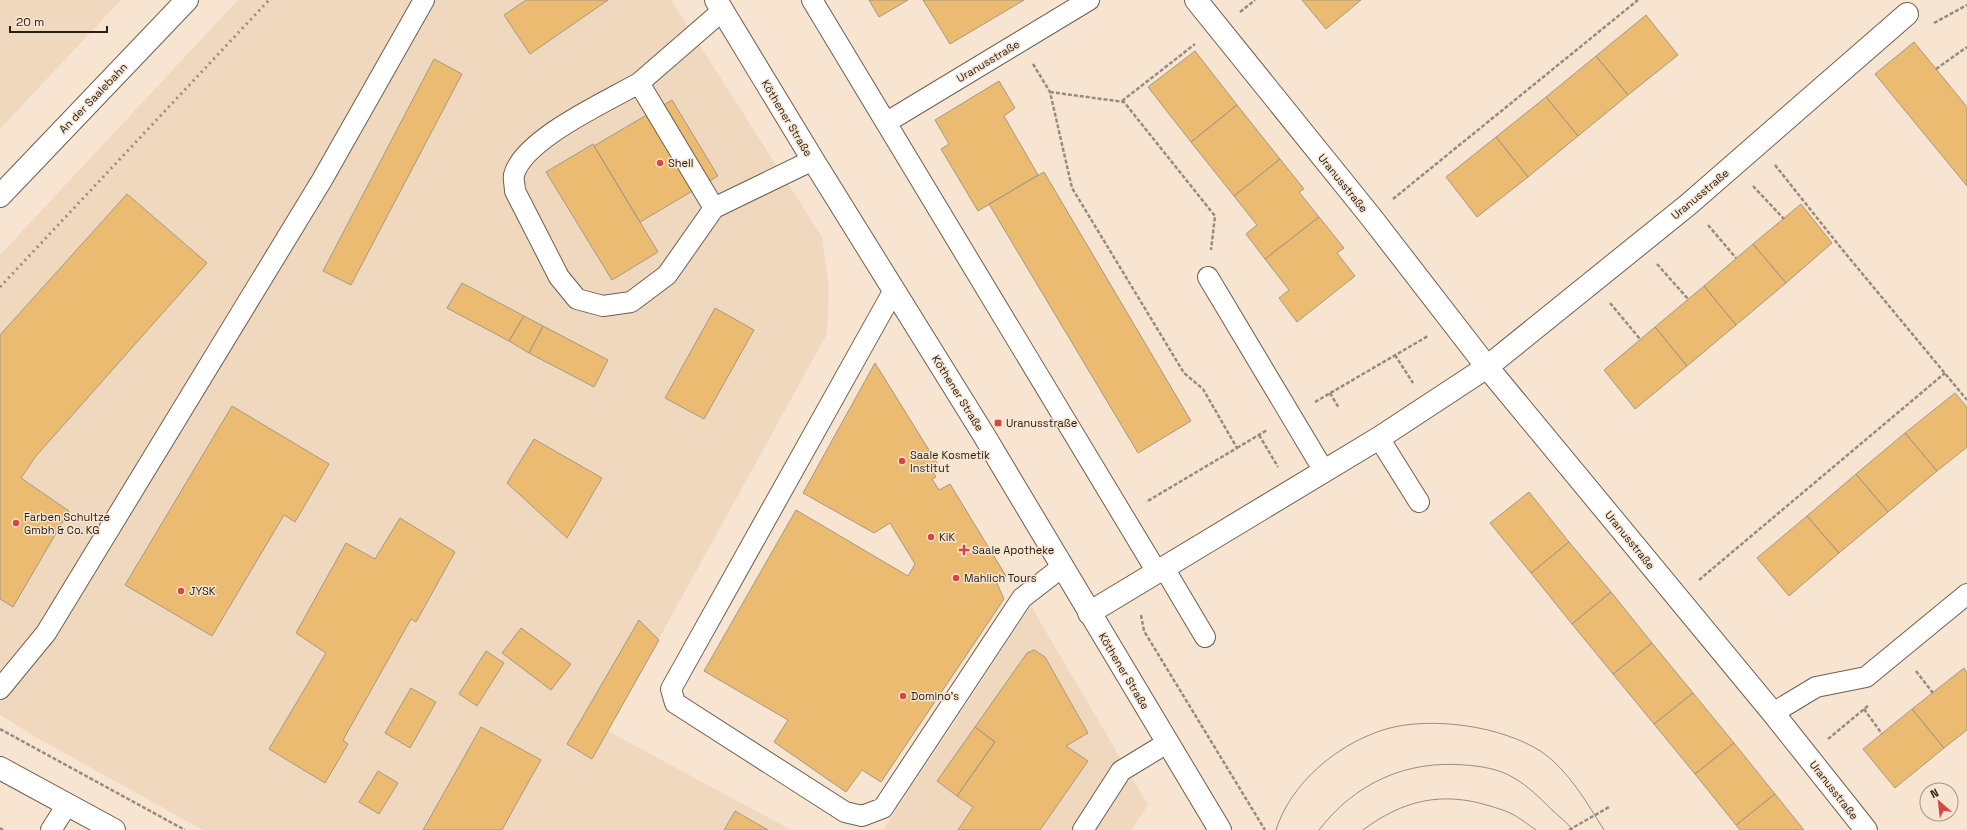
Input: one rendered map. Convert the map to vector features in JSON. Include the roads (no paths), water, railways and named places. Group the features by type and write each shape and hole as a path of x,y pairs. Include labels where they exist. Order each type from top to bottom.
{"street":[{"name":"An der Saalebahn","path":"0,196 187,0"},
{"name":"Uranusstraße","path":"1196,0 1371,217 1453,321 1487,367 1773,713 1866,830"},
{"name":"Köthener Straße","path":"719,6 982,432 1220,830"},
{"name":"Uranusstraße","path":"1089,613 1165,574 1324,471 1379,438 1487,367 1689,204 1907,14"},
{"path":"0,768 114,830"}],"lane":[{"path":"0,689 46,633 322,180 424,0"},
{"path":"812,0 1124,515 1165,574 1205,637"},
{"name":"Uranusstraße","path":"887,122 1089,0"},
{"path":"719,6 640,83 544,138 524,156 514,175 515,190 559,277 577,299 603,306 631,302 667,275 714,208 813,160"},
{"path":"640,83 714,208"},
{"path":"1208,277 1324,471"},
{"path":"894,290 671,689 674,703 845,812 862,816 883,808 1022,598 1062,567"},
{"path":"1379,438 1419,502"},
{"path":"1773,713 1816,687 1866,676 1967,594"},
{"path":"1083,830 1121,771 1167,743"},
{"path":"51,830 67,805"}],"tram line":[{"path":"1276,830 1283,812 1293,796 1305,781 1334,754 1368,735 1404,725 1424,723 1466,726 1487,730 1526,743 1542,752 1561,768 1569,778 1584,798 1604,830"},
{"path":"1319,830 1349,799 1365,787 1402,771 1422,766 1443,764 1483,767 1508,775 1534,792 1573,830"},
{"path":"1363,830 1393,811 1408,805 1439,799 1472,801 1500,809 1517,816 1536,830"}],"railway":[{"path":"0,287 269,0"}],"place":[{"name":"Shell","path":"660,163"},
{"name":"Uranusstraße","path":"998,423"},
{"name":"Saale Kosmetik Institut","path":"902,461"},
{"name":"Farben Schultze Gmbh & Co. KG","path":"16,523"},
{"name":"KiK","path":"931,537"},
{"name":"Saale Apotheke","path":"964,550"},
{"name":"Mahlich Tours","path":"956,578"},
{"name":"JYSK","path":"181,591"},
{"name":"Domino's","path":"903,696"}]}
